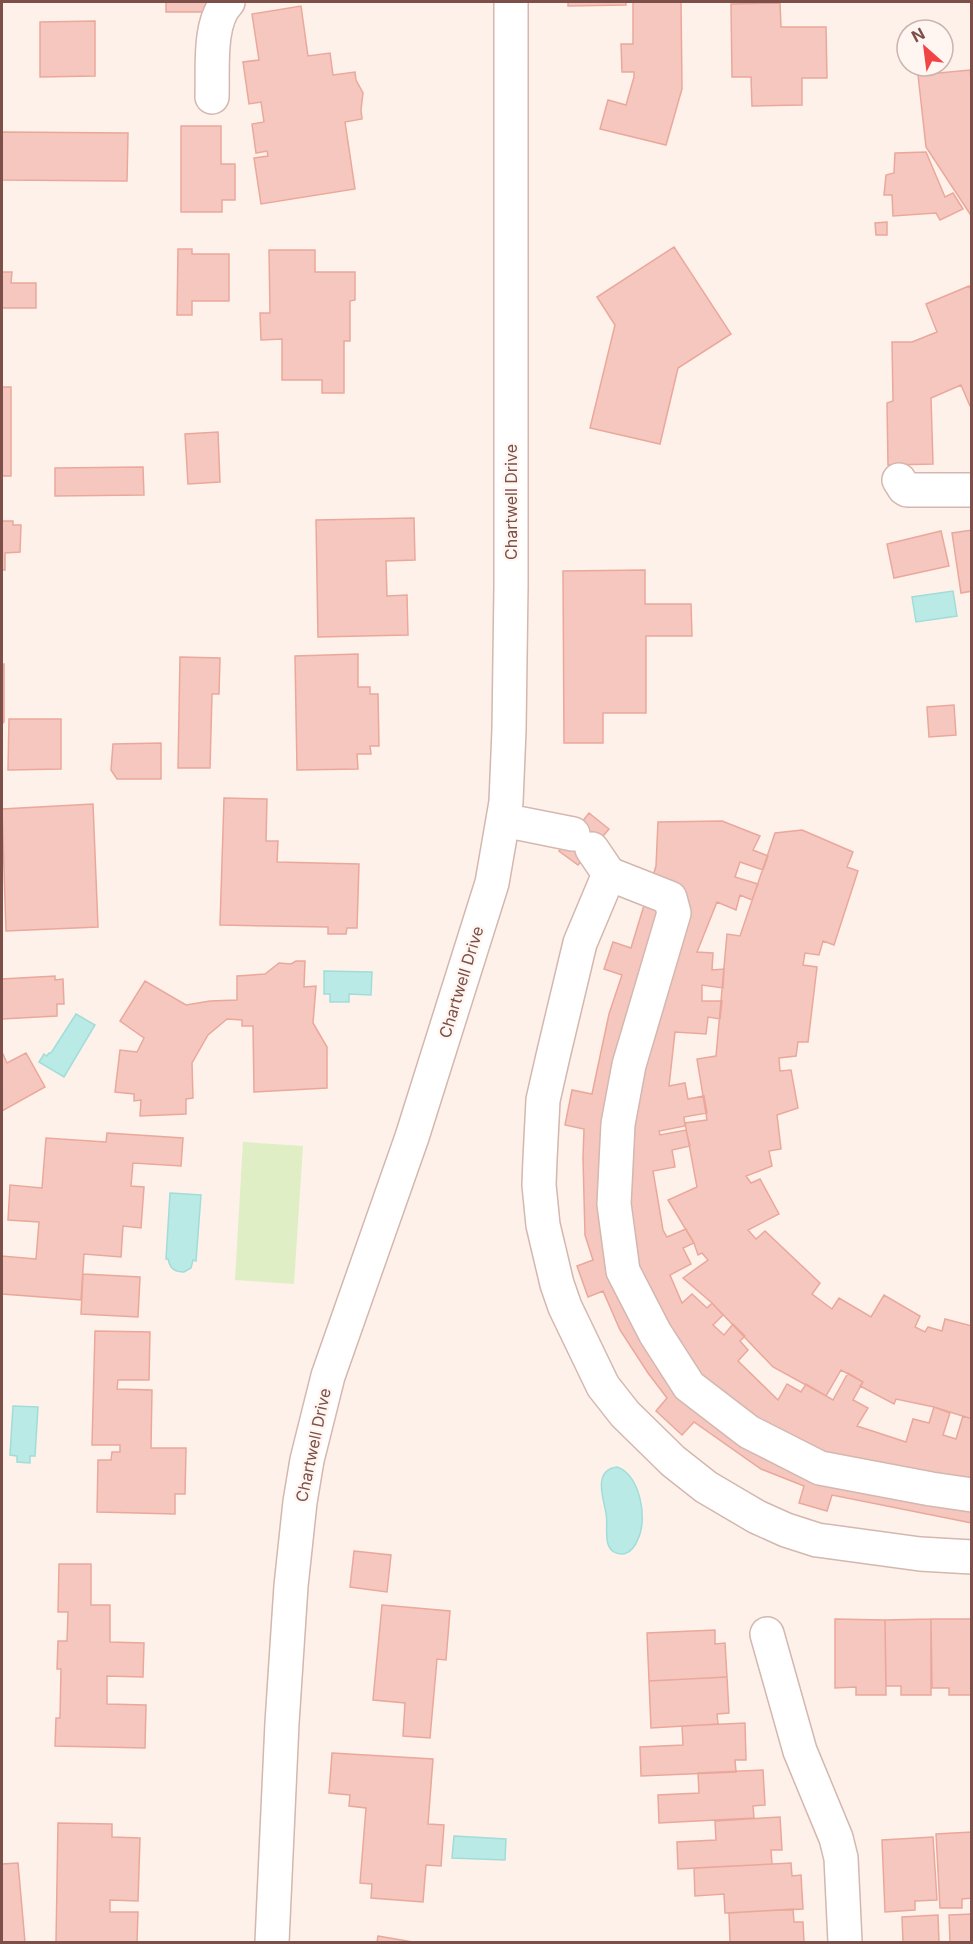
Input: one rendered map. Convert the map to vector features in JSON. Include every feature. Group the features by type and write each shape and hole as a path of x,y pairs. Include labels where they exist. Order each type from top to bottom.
{"street":[{"path":"212,97 215,25 223,6 228,2"},
{"name":"Chartwell Drive","path":"272,1942 291,1586 307,1460 328,1376 412,1137 492,883 506,802 511,574 511,2"},
{"path":"899,480 907,490 972,490"},
{"path":"503,820 591,852 670,898 674,913 628,1065 618,1124 614,1204 623,1271 655,1333 689,1386 748,1432 820,1468 972,1495"},
{"path":"591,852 580,943 543,1100 539,1185 549,1255 565,1307 603,1386 625,1414 673,1461 706,1487 757,1517 817,1540 920,1554 972,1557"},
{"path":"767,1634 800,1751 836,1838 841,1858 845,1942"}],"green space":[{"path":"243,1142 303,1146 294,1284 235,1280"}],"water":[{"path":"953,591 957,616 916,622 912,597"},
{"path":"324,971 372,972 371,995 349,994 349,1002 330,1002 330,994 324,994"},
{"path":"76,1014 95,1025 64,1077 39,1062 44,1054 47,1056 51,1053"},
{"path":"170,1193 201,1195 196,1261 193,1260 191,1268 184,1272 173,1269 166,1259"},
{"path":"13,1406 38,1407 35,1456 30,1456 30,1463 17,1462 17,1456 10,1455"},
{"path":"617,1467 631,1478 642,1509 641,1530 637,1541 625,1554 615,1553 608,1544 607,1518 601,1485 605,1473"},
{"path":"454,1836 506,1839 505,1860 452,1858"}],"building":[{"path":"166,2 207,2 207,12 166,12"},
{"path":"568,2 626,2 626,5 568,6"},
{"path":"633,2 681,2 682,89 666,145 600,129 608,100 626,105 634,77 634,72 622,72 621,44 633,44"},
{"path":"780,3 781,27 826,27 827,78 802,78 802,105 752,106 751,77 732,77 731,4"},
{"path":"301,6 308,56 330,53 333,75 355,72 356,80 363,93 362,119 345,122 355,189 261,204 254,158 268,156 267,151 256,153 252,124 264,122 261,102 249,104 243,62 259,60 252,14"},
{"path":"95,21 95,76 40,77 40,22"},
{"path":"970,70 972,217 926,147 918,78 955,78 955,71"},
{"path":"181,126 221,126 221,164 235,164 235,200 222,200 222,212 181,212"},
{"path":"2,132 128,133 127,181 2,180"},
{"path":"926,152 945,197 953,193 963,209 940,220 936,213 893,216 892,195 884,195 886,175 894,173 895,153"},
{"path":"887,222 887,235 876,235 875,223"},
{"path":"674,247 731,334 678,368 660,444 590,428 615,325 597,297"},
{"path":"178,249 192,249 192,254 229,254 229,301 192,301 192,315 177,315"},
{"path":"269,250 315,250 315,272 355,272 355,300 350,301 350,341 344,341 344,393 322,393 322,380 282,380 282,339 261,340 260,313 270,313"},
{"path":"2,272 12,272 11,283 36,283 36,308 2,308"},
{"path":"969,286 972,291 972,406 961,385 931,398 933,464 888,465 887,403 893,401 892,342 912,342 937,332 926,304"},
{"path":"2,387 11,387 11,476 2,476"},
{"path":"218,432 220,482 188,484 185,434"},
{"path":"143,467 144,495 55,496 55,468"},
{"path":"414,518 415,560 386,561 387,596 407,595 408,635 318,637 316,520"},
{"path":"2,521 13,521 13,525 21,525 20,552 5,553 5,570 2,570"},
{"path":"972,530 972,591 961,593 952,533"},
{"path":"941,531 949,566 894,578 887,544"},
{"path":"645,570 645,604 691,604 692,636 646,636 646,713 603,713 603,743 564,743 563,571"},
{"path":"358,654 358,687 370,687 370,694 378,694 379,746 370,746 371,754 357,754 358,769 297,770 295,656"},
{"path":"180,657 220,658 219,694 212,694 210,768 178,768"},
{"path":"2,664 4,664 4,722 2,724"},
{"path":"954,705 956,735 929,737 927,707"},
{"path":"9,719 61,719 61,769 8,770"},
{"path":"161,743 161,779 117,779 111,770 113,744"},
{"path":"224,798 267,799 266,841 278,841 277,862 359,864 357,928 347,928 346,934 328,934 328,927 220,925"},
{"path":"93,804 98,927 6,931 2,809"},
{"path":"589,813 609,829 578,865 559,851"},
{"path":"722,821 760,836 753,850 768,856 763,870 740,862 735,877 758,884 752,900 740,895 736,910 717,902 697,952 713,953 712,970 724,969 723,988 702,985 702,1001 722,1001 720,1019 708,1017 706,1034 675,1032 669,1086 685,1083 688,1099 704,1096 707,1113 684,1117 685,1126 659,1131 660,1135 686,1130 690,1146 672,1150 675,1167 653,1171 663,1230 667,1237 686,1229 694,1243 683,1248 691,1264 670,1275 682,1303 692,1294 707,1308 712,1303 723,1315 713,1325 724,1335 733,1324 745,1336 740,1341 748,1350 738,1361 778,1400 787,1384 801,1392 806,1384 833,1400 848,1373 863,1382 853,1400 868,1408 857,1426 906,1442 913,1419 929,1423 934,1407 950,1413 943,1435 956,1439 963,1416 972,1419 972,1523 832,1495 827,1511 799,1503 804,1486 761,1469 694,1422 682,1435 656,1411 667,1398 620,1330 603,1291 588,1297 577,1266 593,1260 585,1235 584,1129 565,1125 572,1090 592,1094 609,1014 622,975 604,969 613,942 631,948 656,866 658,822"},
{"path":"802,830 853,852 847,867 858,871 834,945 823,941 819,955 805,953 803,965 817,967 808,1042 798,1042 796,1056 779,1058 780,1071 791,1070 798,1108 777,1115 781,1149 769,1151 772,1166 746,1176 751,1183 760,1179 779,1214 748,1230 756,1239 765,1231 820,1283 812,1294 832,1309 839,1298 871,1317 884,1295 920,1316 915,1327 925,1332 928,1327 942,1331 945,1319 972,1326 972,1419 934,1407 896,1399 894,1404 860,1386 863,1382 841,1370 826,1396 773,1367 712,1303 683,1278 708,1260 702,1253 698,1255 694,1243 668,1200 697,1187 685,1123 707,1120 697,1059 716,1056 727,934 740,936 775,833"},
{"path":"296,961 305,961 304,987 316,986 313,1023 327,1047 327,1088 254,1092 253,1026 242,1026 242,1020 227,1019 208,1035 192,1063 193,1098 186,1099 186,1114 140,1116 141,1100 134,1101 134,1094 115,1092 120,1050 137,1052 144,1038 120,1021 145,981 186,1005 237,1000 237,976 265,974 279,963 291,964"},
{"path":"55,976 55,980 63,979 64,1004 57,1004 57,1016 2,1019 2,979"},
{"path":"2,1052 7,1063 26,1053 45,1087 2,1111"},
{"path":"107,1133 183,1138 181,1166 133,1163 131,1186 144,1187 141,1228 123,1226 121,1257 84,1254 81,1300 2,1294 2,1256 36,1259 39,1222 8,1220 10,1185 42,1188 46,1138 106,1142"},
{"path":"83,1274 140,1277 138,1317 81,1314"},
{"path":"95,1331 150,1332 149,1380 118,1380 117,1389 152,1390 151,1448 186,1448 185,1494 175,1494 175,1514 97,1512 98,1460 111,1460 112,1452 120,1452 120,1445 92,1445"},
{"path":"354,1551 391,1555 387,1592 350,1587"},
{"path":"59,1564 91,1564 91,1605 110,1605 110,1642 144,1643 143,1677 107,1676 107,1704 146,1705 145,1748 55,1746 56,1718 60,1718 61,1669 57,1669 58,1641 67,1641 68,1612 58,1612"},
{"path":"382,1605 450,1611 446,1660 437,1659 430,1738 403,1736 405,1703 373,1700"},
{"path":"835,1619 885,1620 886,1695 856,1695 856,1687 835,1688"},
{"path":"931,1619 972,1619 972,1695 949,1695 949,1688 932,1688"},
{"path":"931,1619 931,1695 901,1695 901,1686 886,1686 885,1620"},
{"path":"715,1630 715,1644 725,1643 727,1677 649,1681 647,1633"},
{"path":"727,1677 729,1713 717,1714 718,1724 651,1728 649,1681"},
{"path":"745,1723 746,1760 735,1760 736,1772 641,1776 640,1747 683,1745 682,1726"},
{"path":"332,1753 433,1759 428,1824 444,1825 441,1866 426,1865 423,1902 371,1898 372,1884 360,1883 366,1808 349,1806 350,1795 329,1793"},
{"path":"763,1770 765,1805 753,1806 754,1818 659,1823 658,1795 699,1793 698,1773"},
{"path":"780,1817 782,1850 771,1850 772,1864 678,1869 677,1842 716,1840 715,1821"},
{"path":"58,1823 112,1824 112,1837 140,1838 138,1901 110,1900 110,1912 138,1912 137,1942 56,1942"},
{"path":"972,1832 972,1898 962,1899 962,1908 940,1908 936,1834"},
{"path":"933,1837 937,1900 915,1901 915,1910 885,1912 882,1840"},
{"path":"18,1863 25,1942 2,1942 2,1864"},
{"path":"791,1863 792,1876 801,1875 803,1909 725,1913 724,1894 695,1896 694,1868"},
{"path":"793,1909 794,1922 803,1922 804,1942 730,1942 729,1913"},
{"path":"972,1914 972,1942 950,1942 949,1915"},
{"path":"938,1915 939,1942 903,1942 902,1917"},
{"path":"378,1936 413,1942 377,1942"}]}
